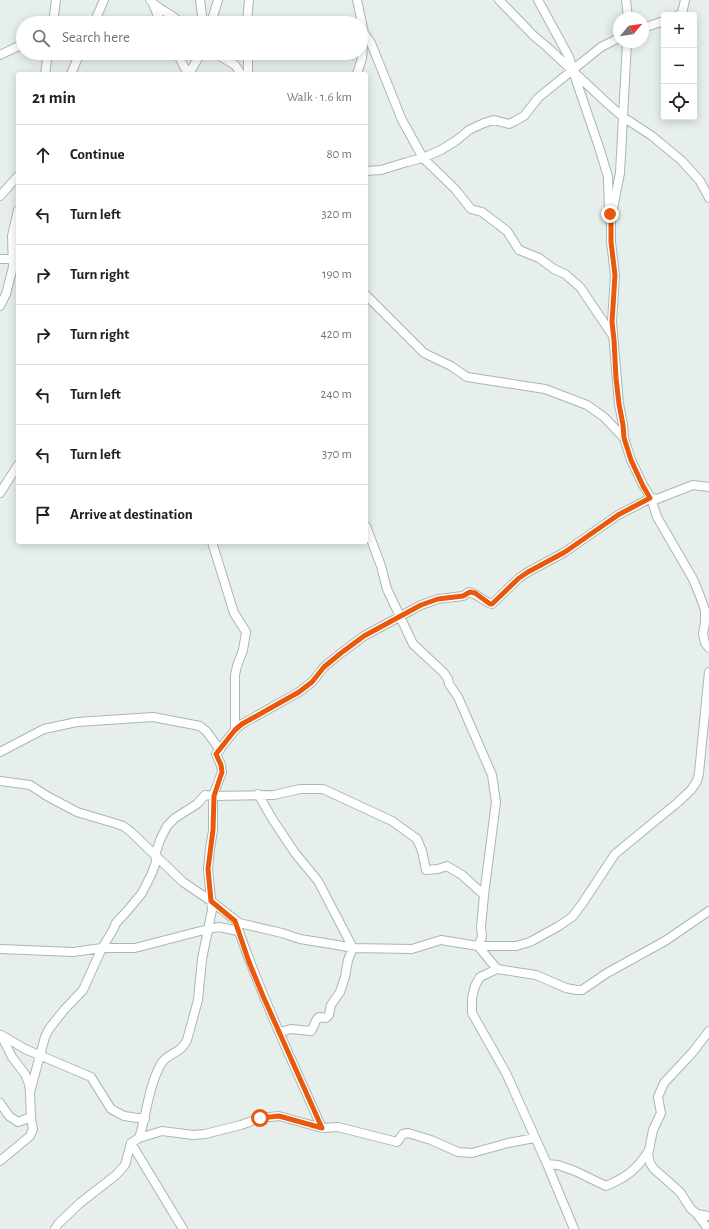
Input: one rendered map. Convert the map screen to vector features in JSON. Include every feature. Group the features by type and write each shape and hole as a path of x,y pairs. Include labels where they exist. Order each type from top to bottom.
{"street":[{"path":"53,16 56,0"},
{"path":"97,16 104,0"},
{"path":"200,0 202,16"},
{"path":"212,16 218,0"},
{"path":"248,16 249,0"},
{"path":"357,0 360,16"},
{"path":"499,0 534,37 573,70 623,117 652,136 681,160 700,180 709,198"},
{"path":"538,0 569,58 599,146 608,177 608,204 611,219"},
{"path":"626,0 627,12"},
{"path":"682,12 685,0"},
{"path":"152,2 159,16"},
{"path":"152,2 173,16"},
{"path":"649,26 661,22"},
{"path":"368,39 402,120 423,158 456,189 471,209 482,212 507,231 519,250 539,258 554,269 565,274 580,287 613,337"},
{"path":"368,171 382,170 423,158 442,150 469,130 484,123 494,120 509,124 520,119 538,98 601,47 613,41"},
{"path":"0,55 16,47"},
{"path":"627,48 620,173 611,219 611,242 615,275 612,308 613,337 619,404 624,438 631,460 650,498 657,517 693,579 700,596 705,610 703,634 705,643 709,648"},
{"path":"45,72 47,60"},
{"path":"72,72 77,60"},
{"path":"181,60 188,72"},
{"path":"190,72 197,60"},
{"path":"227,60 235,65 240,72"},
{"path":"248,60 248,72"},
{"path":"358,72 361,60"},
{"path":"0,196 16,178"},
{"path":"0,306 16,259 12,236 16,219"},
{"path":"0,259 16,259"},
{"path":"368,297 424,354 451,366 467,377 545,389 588,405 604,417 624,438"},
{"path":"0,493 16,468"},
{"path":"139,1138 145,1119 149,1094 160,1066 164,1059 180,1050 187,1040 198,1000 202,959 212,910 208,869 213,830 214,796 222,772 221,765 216,754 235,730 242,724 299,692 312,682 324,667 354,643 421,605 438,599 463,596 470,592 475,593 492,604 519,578 565,552 618,515 650,498 657,499 693,485 709,487"},
{"path":"368,531 381,566 387,589 414,644 444,673 448,679 449,684 458,697 492,775 496,802 484,895 481,927 482,937 478,946"},
{"path":"213,544 234,613 246,632 243,650 235,675 235,730"},
{"path":"0,781 30,785 77,812 123,826 156,855 183,882 211,901 239,923 282,933 300,939 353,948 412,949 442,940 478,946 516,946 530,942 572,917 615,854 691,790 697,781 699,773 709,672"},
{"path":"0,752 44,729 77,722 153,717 200,726 207,732 220,750"},
{"path":"30,1092 45,1037 49,1028 83,990 102,948 116,923 142,893 152,873 156,862 156,855 160,840 167,826 175,818 197,804 205,795 274,795 300,789 323,789 392,821 417,839 426,870 438,869 446,866 462,875 484,895"},
{"path":"258,794 295,853 318,881 353,948"},
{"path":"574,1229 547,1164 506,1074 472,1013 472,998 475,986 480,977 497,968 536,975 566,988 582,990 607,973 665,941 709,911"},
{"path":"235,921 249,962 322,1128"},
{"path":"0,949 73,952 102,948 135,948 219,927 238,931"},
{"path":"478,946 497,968"},
{"path":"280,1032 291,1029 311,1031 315,1020 319,1017 326,1018 331,1005 340,992 348,960 353,948"},
{"path":"547,1164 558,1165 606,1186 627,1176 640,1165 648,1152 654,1130 661,1113 658,1097 664,1083 692,1053 709,1031"},
{"path":"1,1035 24,1049 91,1076 112,1109 124,1116 145,1119"},
{"path":"0,1161 30,1136 33,1129 30,1092 25,1074 12,1057 1,1035"},
{"path":"0,1103 9,1116 18,1122 31,1117"},
{"path":"58,1228 80,1203 116,1175 125,1165 131,1143 139,1138 162,1131 193,1135 205,1134 270,1116 289,1118 322,1128 338,1127 397,1142 403,1134 408,1133 431,1140 458,1152 472,1153 508,1143 534,1138"},
{"path":"131,1143 183,1229"},
{"path":"648,1152 650,1163 654,1169 680,1192 691,1209 697,1214 708,1229"},
{"path":"697,1214 709,1216"}],"route":[{"path":"260,1118 279,1116 322,1128 263,996 249,962 235,921 211,901 208,869 213,830 212,814 214,796 222,772 222,768 216,754 235,730 242,724 299,692 312,682 324,667 364,636 421,605 438,599 463,596 470,592 475,593 483,600 492,604 519,578 565,552 618,515 650,498 643,486 627,449 619,404 612,322 615,275 611,242 610,214"}]}
